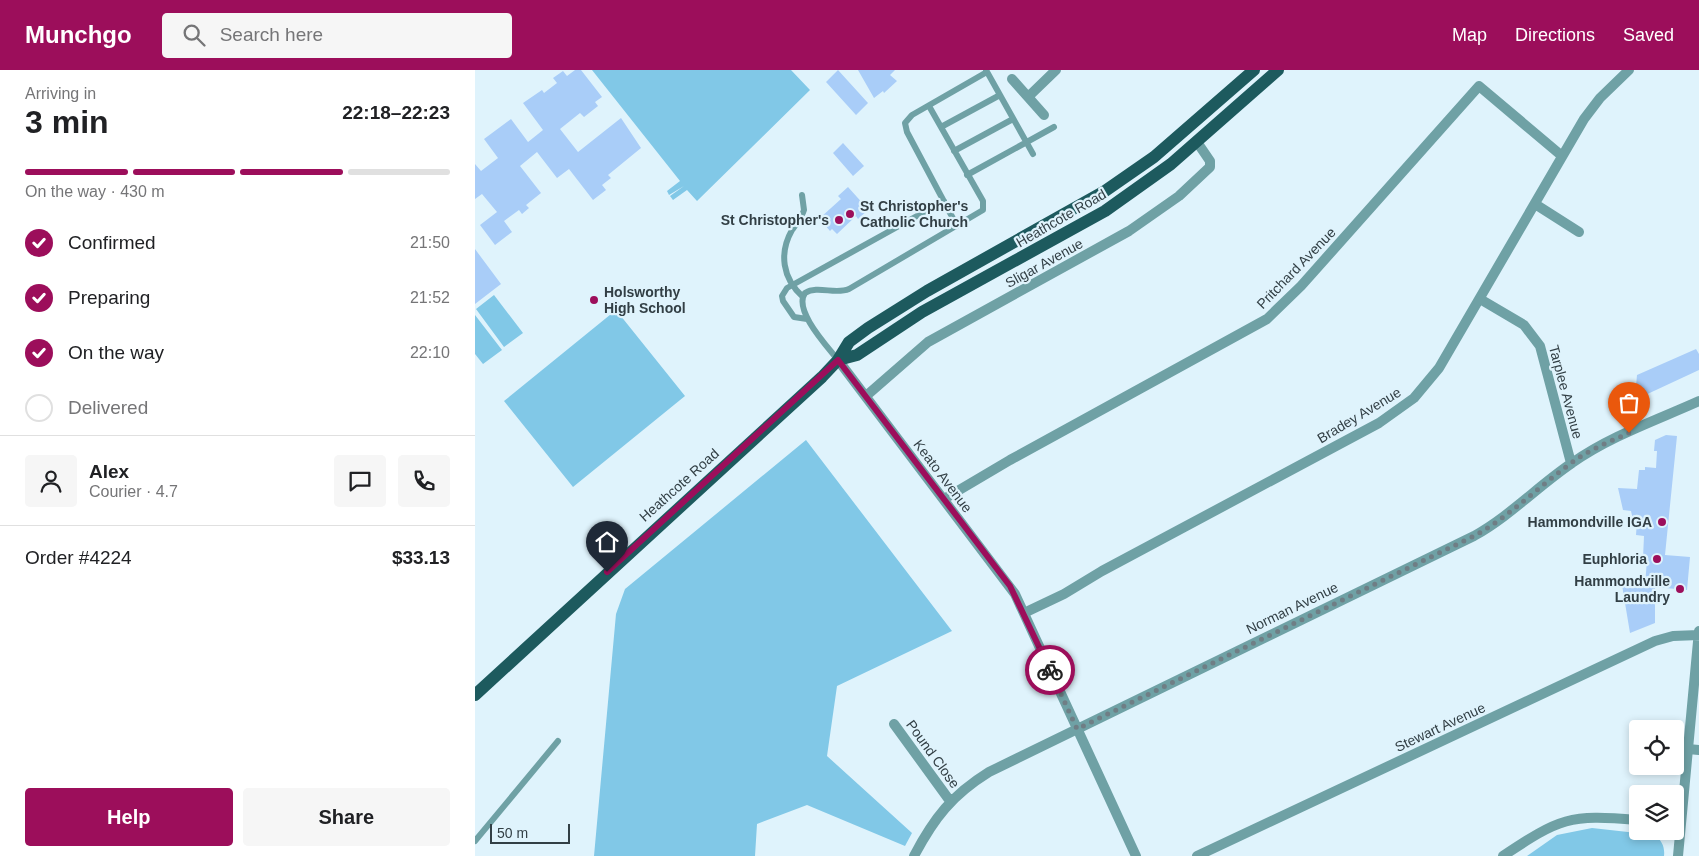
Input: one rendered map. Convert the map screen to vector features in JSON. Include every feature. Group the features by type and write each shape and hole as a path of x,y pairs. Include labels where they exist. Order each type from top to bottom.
{"main road":[{"name":"Heathcote Road","path":"475,695 838,360 849,342 881,318 1072,212 1121,180 1161,151 1254,70"},
{"name":"Heathcote Road","path":"838,360 857,355 922,312 1097,216 1141,186 1197,142 1278,70"}],"street":[{"path":"1028,97 1056,70"},
{"name":"Bradey Avenue","path":"1024,613 1064,594 1396,412 1414,398 1435,374 1591,109 1629,70"},
{"path":"1011,79 1044,115"},
{"name":"Pritchard Avenue","path":"944,499 985,474 1267,319 1301,286 1479,86 1562,156"},
{"name":"Sligar Avenue","path":"866,396 928,342 1114,240 1179,196 1210,167 1210,161 1197,142"},
{"path":"1535,204 1579,232"},
{"name":"Tarplee Avenue","path":"1480,299 1524,325 1536,339 1543,355 1571,463"},
{"name":"Keato Avenue","path":"838,360 1010,586 1137,856"},
{"name":"Norman Avenue","path":"914,856 929,829 950,801 989,772 1480,533 1571,463 1593,449 1699,400"},
{"path":"1683,785 1699,630"},
{"name":"Stewart Avenue","path":"1197,856 1655,641 1673,636 1699,635"},
{"name":"Pound Close","path":"894,724 950,801"},
{"path":"1688,749 1699,750"},
{"path":"1503,856 1542,830 1562,821 1595,817 1629,819"},
{"path":"1678,840 1678,856"}],"lane":[{"path":"957,226 905,126 909,116 987,71 1033,154"},
{"path":"941,127 1000,95"},
{"path":"838,360 807,319 802,305 803,297 812,290 836,292 849,290 980,213 984,207 929,106"},
{"path":"954,151 1013,118"},
{"path":"967,175 1054,127"},
{"path":"801,195 805,204 804,212 791,232 783,253 785,270 792,285 803,297"},
{"path":"807,319 794,317 783,301 784,292 792,285 944,201"},
{"path":"475,841 558,741"}],"shaded area":[{"path":"592,70 791,70 810,90 697,201 687,190 673,200 670,196 684,186 669,195 667,191 680,181"},
{"path":"494,295 523,333 504,347 476,309"},
{"path":"616,310 685,396 573,487 504,401"},
{"path":"475,315 502,350 483,364 475,354"},
{"path":"806,440 952,631 837,686 827,756 912,833 905,846 807,805 757,824 755,856 594,856 616,614 625,589"},
{"path":"1592,828 1629,832 1629,840 1659,840 1663,844 1664,856 1527,856 1557,835"}],"building":[{"path":"575,70 581,70 602,97 595,102 598,106 584,117 580,113 560,129 578,152 621,118 641,148 608,175 611,178 602,185 606,190 593,200 569,169 557,178 537,152 520,166 541,193 526,205 529,208 522,214 519,210 504,221 512,232 495,245 480,225 497,212 482,194 475,199 475,164 481,171 498,158 484,139 511,119 528,142 543,130 523,103 542,90 544,93 557,83 553,78 563,71 567,76"},
{"path":"838,70 868,103 856,115 826,82"},
{"path":"858,70 895,70 890,75 897,81 884,93 883,91 874,98"},
{"path":"843,143 864,166 853,176 833,153"},
{"path":"848,187 866,207 867,211 858,219 856,216 837,234 832,229 830,231 824,224 826,222 821,217 841,199 838,196"},
{"path":"475,249 501,284 475,304"},
{"path":"1696,349 1699,354 1699,370 1641,397 1636,386 1637,375"},
{"path":"1666,435 1677,436 1665,555 1690,557 1687,590 1655,587 1655,623 1630,633 1622,585 1645,586 1647,559 1643,558 1644,536 1636,535 1637,521 1633,520 1631,511 1623,510 1618,488 1637,489 1639,470 1645,470 1645,467 1656,468 1657,451 1654,451 1655,440"}],"way so far":[{"path":"1050,670 1077,729 1474,536 1499,520 1571,463 1593,449 1629,433"}],"place":[{"name":"St Christopher's Catholic Church","path":"850,214"},
{"name":"St Christopher's","path":"839,220"},
{"name":"Holsworthy High School","path":"594,300"},
{"name":"Hammondville IGA","path":"1662,522"},
{"name":"Euphloria","path":"1657,559"},
{"name":"Hammondville Laundry","path":"1680,589"}],"route":[{"path":"607,572 822,377 838,360 1010,586 1019,601 1050,670"}]}
